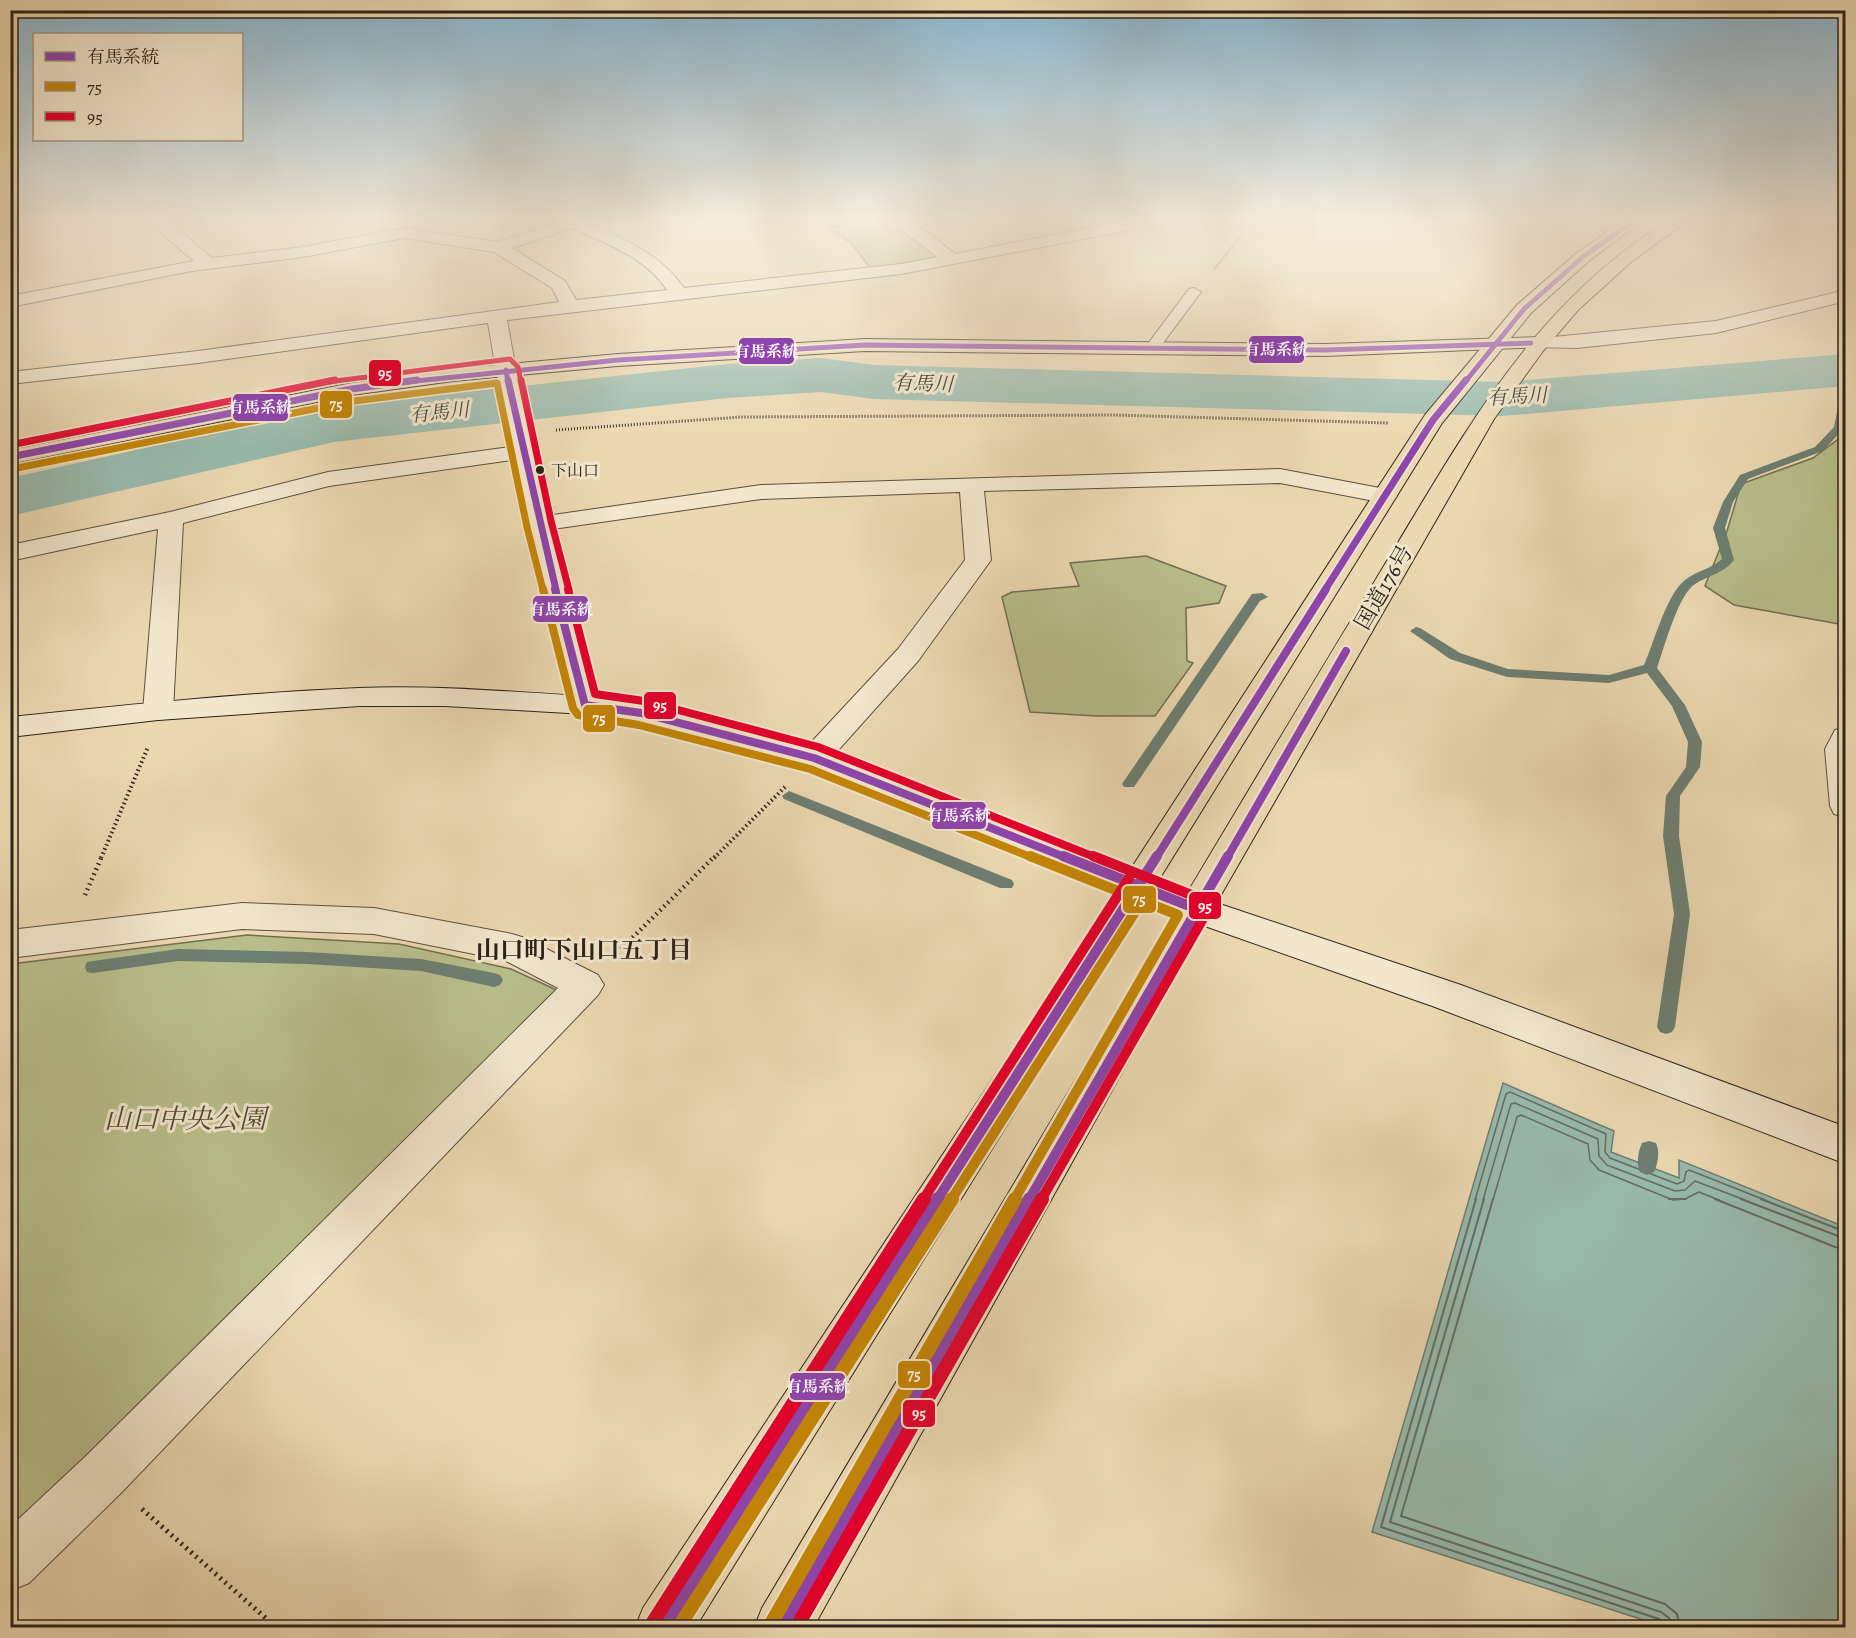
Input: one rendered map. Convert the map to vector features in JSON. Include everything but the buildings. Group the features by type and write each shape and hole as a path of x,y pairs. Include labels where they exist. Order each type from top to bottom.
{"main road":[{"name":"国道176号","path":"663,1628 1433,420 1524,309 1540,294"},
{"name":"国道176号","path":"782,1628 1195,909 1483,419 1535,348 1585,294"},
{"path":"10,457 352,389 723,352 865,345 1325,350 1535,348"}],"street":[{"path":"10,302 49,294"},
{"path":"563,294 570,306"},
{"path":"10,378 209,355 496,315 675,294"},
{"path":"1535,348 1716,327 1845,295"},
{"path":"496,315 506,374 539,524 585,705"},
{"path":"10,553 171,519 328,479 522,441"},
{"path":"539,524 761,492 971,484 1280,476 1385,496"},
{"path":"814,758 908,655 978,560 971,484"},
{"path":"158,711 171,519"},
{"path":"10,727 158,711 360,697 445,698 585,705 641,712 814,758 1195,909 1448,996 1845,1146"},
{"path":"1845,737 1841,749 1845,806"},
{"path":"10,944 242,916 374,921 512,948 585,985 103,1475 10,1564"}],"lane":[{"path":"1152,348 1192,294"}],"path":[{"path":"548,431 741,417 1115,415 1394,424"},
{"path":"67,937 150,741"},
{"path":"585,985 814,758"},
{"path":"103,1475 277,1628"}],"green space":[{"path":"1845,434 1845,625 1734,605 1705,586 1727,531 1741,484 1813,458"},
{"path":"1146,556 1226,586 1219,603 1186,608 1187,661 1193,663 1155,716 1096,716 1030,712 1002,597 1012,592 1079,586 1070,563"},
{"name":"山口中央公園","path":"247,935 399,944 511,969 561,992 11,1531 11,964"}],"water":[{"path":"1503,1083 1614,1131 1611,1152 1679,1178 1679,1160 1845,1227 1845,1627 1665,1627 1372,1532"}],"waterway":[{"name":"有馬川","path":"10,497 334,424 727,381 821,375 874,382 1503,399 1846,370"},
{"path":"1650,668 1677,599 1689,582 1717,570 1728,560 1719,528 1728,502 1744,477 1819,449 1839,428 1846,392"},
{"path":"1129,784 1256,597 1262,597"},
{"path":"1416,631 1455,656 1507,673 1609,679 1650,668"},
{"path":"1650,668 1678,705 1695,742 1693,767 1673,796 1671,836 1682,914 1666,1027"},
{"path":"789,796 1006,884"},
{"path":"93,967 178,955 307,958 421,965 494,980"},
{"path":"1647,1166 1649,1149"}],"transit line":[{"name":"有馬系統","path":"663,1628 1099,948 1433,420 1524,309 1540,294"},
{"name":"有馬系統","path":"10,457 352,389 453,375 618,360 865,345 1325,350 1531,343"},
{"name":"95","path":"10,445 350,377 510,359 518,367 551,521 595,694 644,701 818,747 1205,902 1205,915 796,1628"},
{"name":"有馬系統","path":"506,370 539,524 585,705 641,713 814,758 1187,905"},
{"name":"75","path":"12,469 354,401 497,383 527,527 573,708 578,715 639,725 810,769 1178,915 772,1622"},
{"name":"有馬系統","path":"782,1628 1346,651"},
{"name":"95","path":"653,1622 1129,878"},
{"name":"75","path":"678,1628 1149,890"}],"place":[{"name":"下山口","path":"540,470"}],"district":[{"name":"山口町下山口五丁目","path":"584,950"}]}
